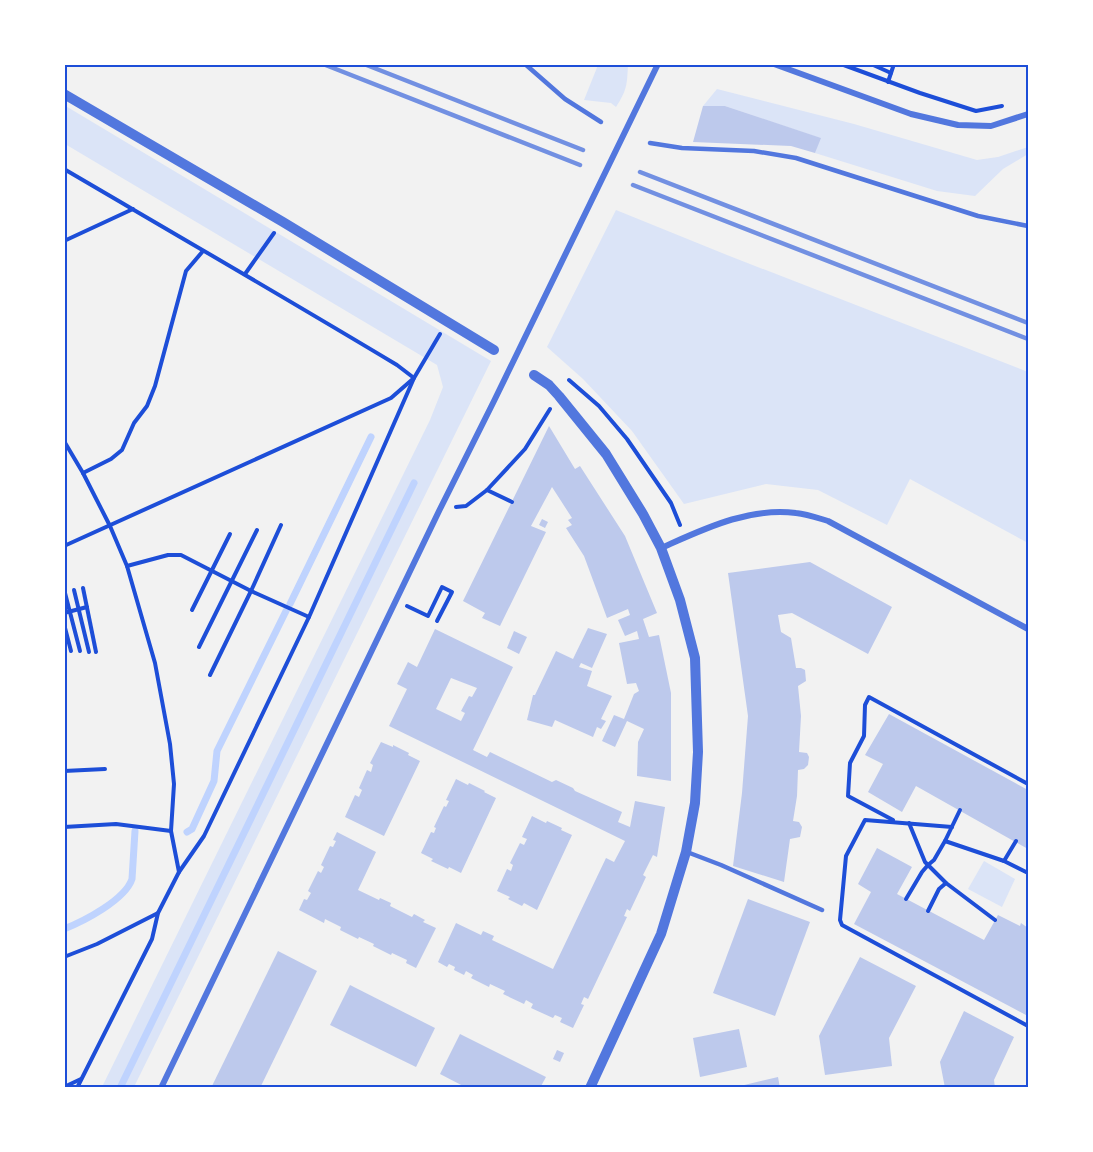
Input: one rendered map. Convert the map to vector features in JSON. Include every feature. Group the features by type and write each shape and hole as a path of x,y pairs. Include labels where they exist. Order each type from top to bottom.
{"street":[{"path":"161,1088 440,509 658,64"},
{"path":"774,64 911,114 958,125 992,126 1029,114"},
{"path":"64,94 283,222 494,350"},
{"path":"534,375 560,396 606,454 643,514 661,548 680,600 695,658 698,752 695,803 686,852 661,934 590,1088"},
{"path":"661,548 732,519 769,511 798,513 828,521 1029,629"}],"lane":[{"path":"525,64 565,99 601,122"},
{"path":"650,142 682,148 754,151 796,158 978,216 1029,226"},
{"path":"686,852 822,910"}],"path":[{"path":"841,64 976,111 1005,105"},
{"path":"871,64 891,73"},
{"path":"888,82 894,64"},
{"path":"64,169 245,274 397,365 414,378"},
{"path":"64,241 133,209"},
{"path":"245,274 283,222"},
{"path":"83,473 111,459 122,450 134,423 147,406 155,386 186,271 203,251"},
{"path":"77,1088 152,939 158,913 179,872 204,836 309,617 414,378 448,321"},
{"path":"64,546 391,398 414,378"},
{"path":"567,379 599,406 627,439 671,504 685,537"},
{"path":"440,509 466,506 487,490 525,449 560,396"},
{"path":"64,441 110,526 127,566 155,663 170,744 174,784 171,831 179,872"},
{"path":"487,490 512,502"},
{"path":"210,675 281,525"},
{"path":"199,647 257,530"},
{"path":"192,610 230,534"},
{"path":"127,566 168,555 182,555 251,591 309,617"},
{"path":"83,588 96,652"},
{"path":"411,608 428,616 442,588 452,592 437,621"},
{"path":"74,590 89,652"},
{"path":"65,593 67,612 80,651"},
{"path":"67,612 87,607"},
{"path":"64,624 71,651"},
{"path":"896,822 848,796 850,763 864,736 865,705 869,697 1029,783"},
{"path":"935,739 938,734"},
{"path":"982,765 986,760"},
{"path":"64,771 105,769"},
{"path":"906,899 922,872 934,860 960,810"},
{"path":"952,827 865,820 846,856 840,920 842,925 1029,1026"},
{"path":"909,823 925,862 946,883 995,920"},
{"path":"64,827 116,824 171,831"},
{"path":"945,841 1004,861 1029,873"},
{"path":"1004,861 1016,841"},
{"path":"928,910 939,889 946,883"},
{"path":"64,957 97,944 158,913"},
{"path":"879,945 883,939"},
{"path":"902,957 906,951"},
{"path":"968,993 971,986"},
{"path":"1001,1011 1004,1003"},
{"path":"64,1087 81,1079"}],"shaded area":[{"path":"598,65 628,65 626,87 616,107 611,103 584,100"},
{"path":"717,89 854,124 977,160 998,157 1028,147 1028,154 1003,169 975,196 937,191 815,153 820,138 725,106 703,106"},
{"path":"64,105 491,361 134,1087 102,1087 430,420 443,387 437,365 65,144"},
{"path":"616,210 1028,372 1028,543 910,479 887,525 818,490 766,484 684,504 632,431 583,379 547,347"},
{"path":"984,861 1015,879 1002,907 968,889"}],"building":[{"path":"703,106 725,106 821,138 815,153 791,146 693,142"},
{"path":"549,426 575,469 580,466 625,536 657,613 643,619 649,637 659,635 671,693 671,781 637,776 638,742 644,729 627,721 615,747 602,741 614,715 624,719 634,694 639,691 636,683 627,684 619,643 639,639 637,631 625,636 618,620 630,615 628,609 607,618 584,556 566,528 572,525 568,520 572,518 552,487 531,526 546,532 500,626 482,618 485,613 463,601"},
{"path":"542,519 548,522 545,528 539,525"},
{"path":"810,562 892,607 868,654 792,613 778,615 781,632 791,638 796,668 805,670 806,681 798,686 801,716 799,752 807,753 809,757 808,765 798,770 793,821 799,822 802,827 800,837 790,839 784,882 733,866 748,716 728,573"},
{"path":"588,628 607,634 592,668 581,663 579,667 592,671 587,686 612,696 601,719 606,721 601,729 597,727 593,737 555,720 552,727 527,720 533,695 556,651 573,659"},
{"path":"435,629 513,667 473,750 487,757 490,752 552,782 556,780 622,812 618,822 630,827 635,801 665,807 657,857 653,855 643,875 646,877 630,911 627,909 624,916 627,917 588,999 584,997 581,1004 584,1005 573,1028 560,1022 562,1018 555,1015 553,1018 531,1008 533,1004 526,1000 524,1004 503,994 505,991 490,984 489,987 471,978 473,975 466,971 464,975 454,970 455,967 449,964 447,967 438,962 456,923 481,935 483,931 494,936 492,940 553,969 606,858 614,862 625,841 389,726 407,689 397,684 408,662 417,667","holes":["451,678 477,688 472,697 469,696 461,711 465,713 461,721 436,709"]},
{"path":"514,631 527,637 519,654 507,648"},
{"path":"889,714 1028,790 1028,849 916,786 902,812 868,792 883,764 865,755"},
{"path":"381,742 393,747 393,745 420,761 384,836 345,817 355,795 359,797 362,790 359,788 367,770 371,772 373,765 370,763"},
{"path":"456,779 468,785 469,783 496,798 461,873 431,861 433,859 421,853 431,832 434,833 436,828 434,827 444,806 446,807 449,801 446,800"},
{"path":"532,816 562,828 561,830 572,835 537,910 524,903 522,906 497,891 507,869 511,871 513,865 510,863 520,843 524,845 527,839 522,837"},
{"path":"337,832 376,852 358,890 391,903 390,906 412,917 414,914 425,920 423,922 436,928 416,968 406,963 407,960 392,953 391,955 373,946 374,944 340,930 341,927 325,919 324,923 299,910 304,899 307,900 311,893 308,891 318,871 321,873 324,867 321,865 330,846 333,847 336,841 333,840"},
{"path":"877,848 912,867 897,894 984,940 998,915 1020,926 1021,923 1028,928 1028,1010 1026,1015 854,924 871,892 858,884"},
{"path":"748,899 810,922 775,1016 713,993"},
{"path":"278,951 317,971 260,1088 215,1088 212,1086"},
{"path":"860,957 916,986 889,1038 892,1066 825,1075 819,1036"},
{"path":"350,985 435,1028 416,1067 330,1025"},
{"path":"964,1011 1014,1037 994,1080 995,1088 945,1088 940,1062"},
{"path":"739,1029 747,1067 700,1077 693,1038"},
{"path":"460,1034 546,1077 540,1088 467,1088 440,1074"},
{"path":"557,1050 564,1053 560,1062 553,1059"},
{"path":"778,1077 780,1088 736,1088 736,1087"}],"waterway":[{"path":"290,604 371,437"},
{"path":"120,1088 414,483"},
{"path":"187,832 192,829 214,781 217,751 286,611"},
{"path":"64,929 103,909 128,887 132,879 135,831"}],"railway":[{"path":"323,64 580,165"},
{"path":"364,64 583,150"},
{"path":"640,172 1028,323"},
{"path":"633,185 1028,339"}]}
